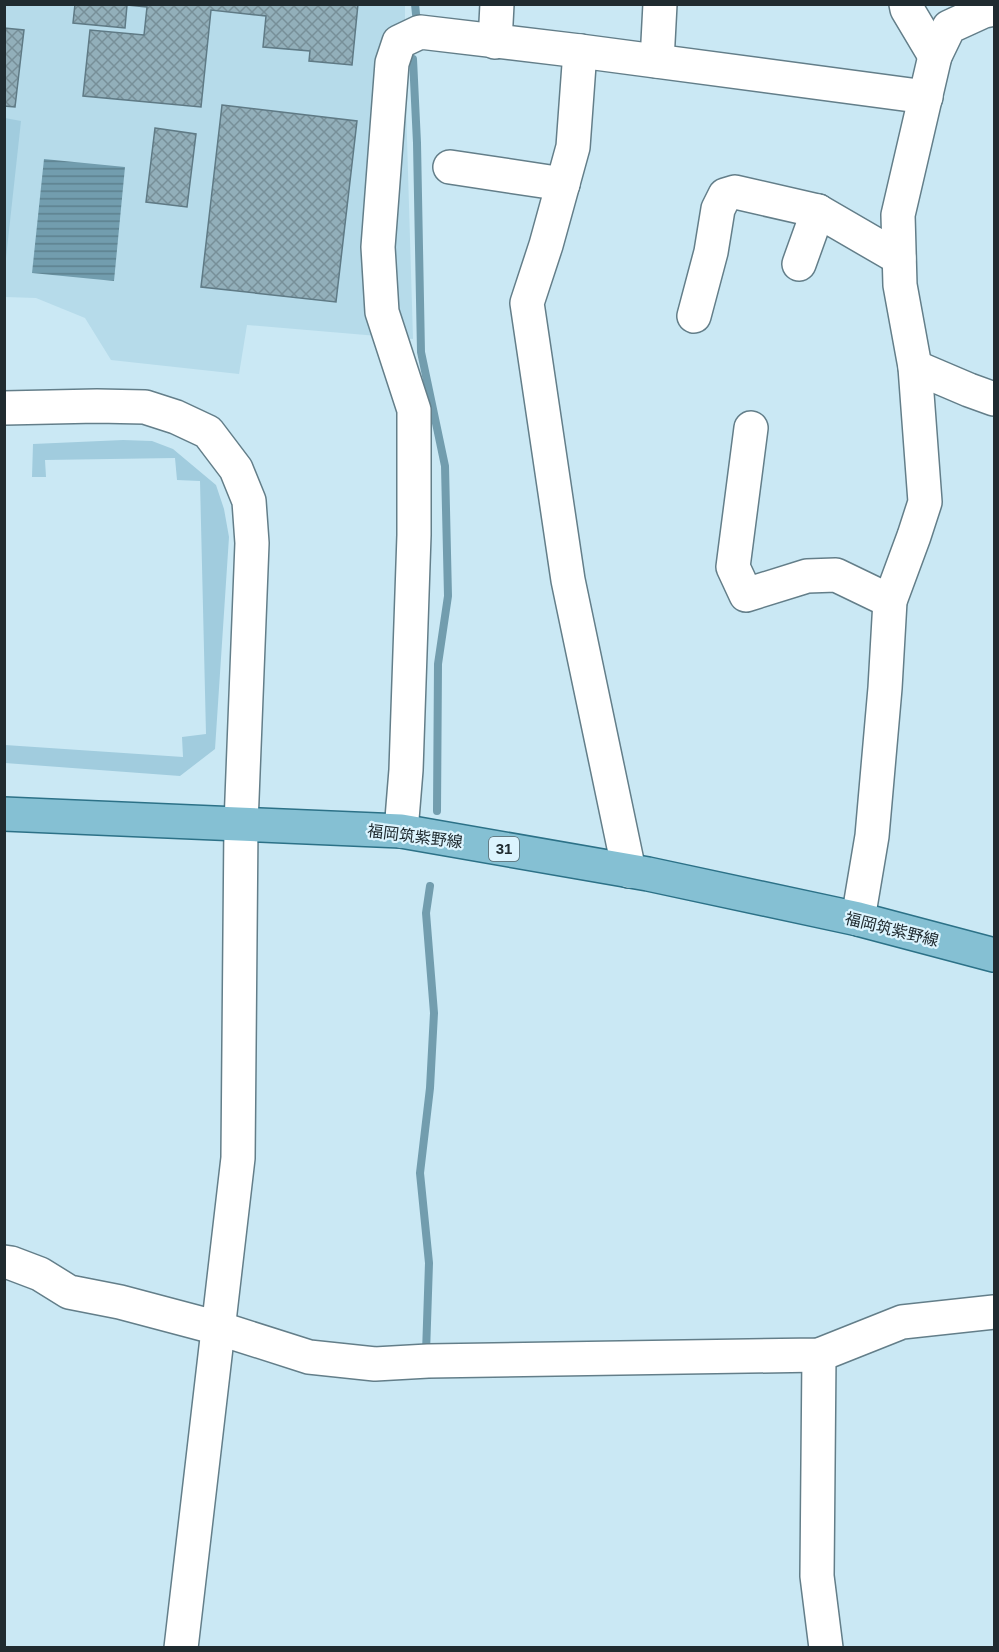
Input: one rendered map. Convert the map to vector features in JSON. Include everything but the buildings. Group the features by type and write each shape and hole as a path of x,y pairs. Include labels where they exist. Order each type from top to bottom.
{"main road":[{"name":"福岡筑紫野線","path":"4,814 401,831 629,871 858,919 994,956"}],"street":[{"path":"495,42 497,4"},
{"path":"657,61 660,4"},
{"path":"906,4 935,56"},
{"path":"858,919 872,836 890,601 925,502 915,367 900,285 898,215 935,56 949,27 984,11 994,9"},
{"path":"401,831 406,770 414,535 414,410 382,312 378,247 392,63 399,42 420,32 926,97"},
{"path":"580,51 573,147 546,245 527,303 568,580 629,871"},
{"path":"450,167 563,184"},
{"path":"694,316 711,252 718,209 725,195 735,192 818,212 899,258"},
{"path":"799,264 818,212"},
{"path":"915,367 994,399"},
{"path":"4,408 145,407 176,417 208,432 237,469 249,501 252,543 242,824 238,1158 181,1647"},
{"path":"751,428 733,567 746,595 807,576 836,574 890,601"},
{"path":"4,1263 11,1263 40,1274 69,1292 120,1302 218,1328 309,1357 375,1364 428,1361 819,1355 902,1322 994,1312"},
{"path":"819,1355 817,1576 826,1647"}],"shaded area":[{"path":"5,5 405,5 413,339 247,325 239,374 111,360 85,318 36,298 5,297"},
{"path":"4,118 21,121 5,267"},
{"path":"44,159 125,167 114,281 32,273"},
{"path":"152,441 173,449 216,485 224,509 229,537 215,749 180,776 5,763 5,745 183,757 182,737 206,734 200,481 177,480 175,458 45,460 46,477 32,477 33,444"}],"waterway":[{"path":"415,4 416,14"},
{"path":"413,59 421,352 445,466 448,596 438,664 437,811"},
{"path":"425,1353 429,1263 420,1173 430,1088 434,1013 426,913 430,886"}]}
